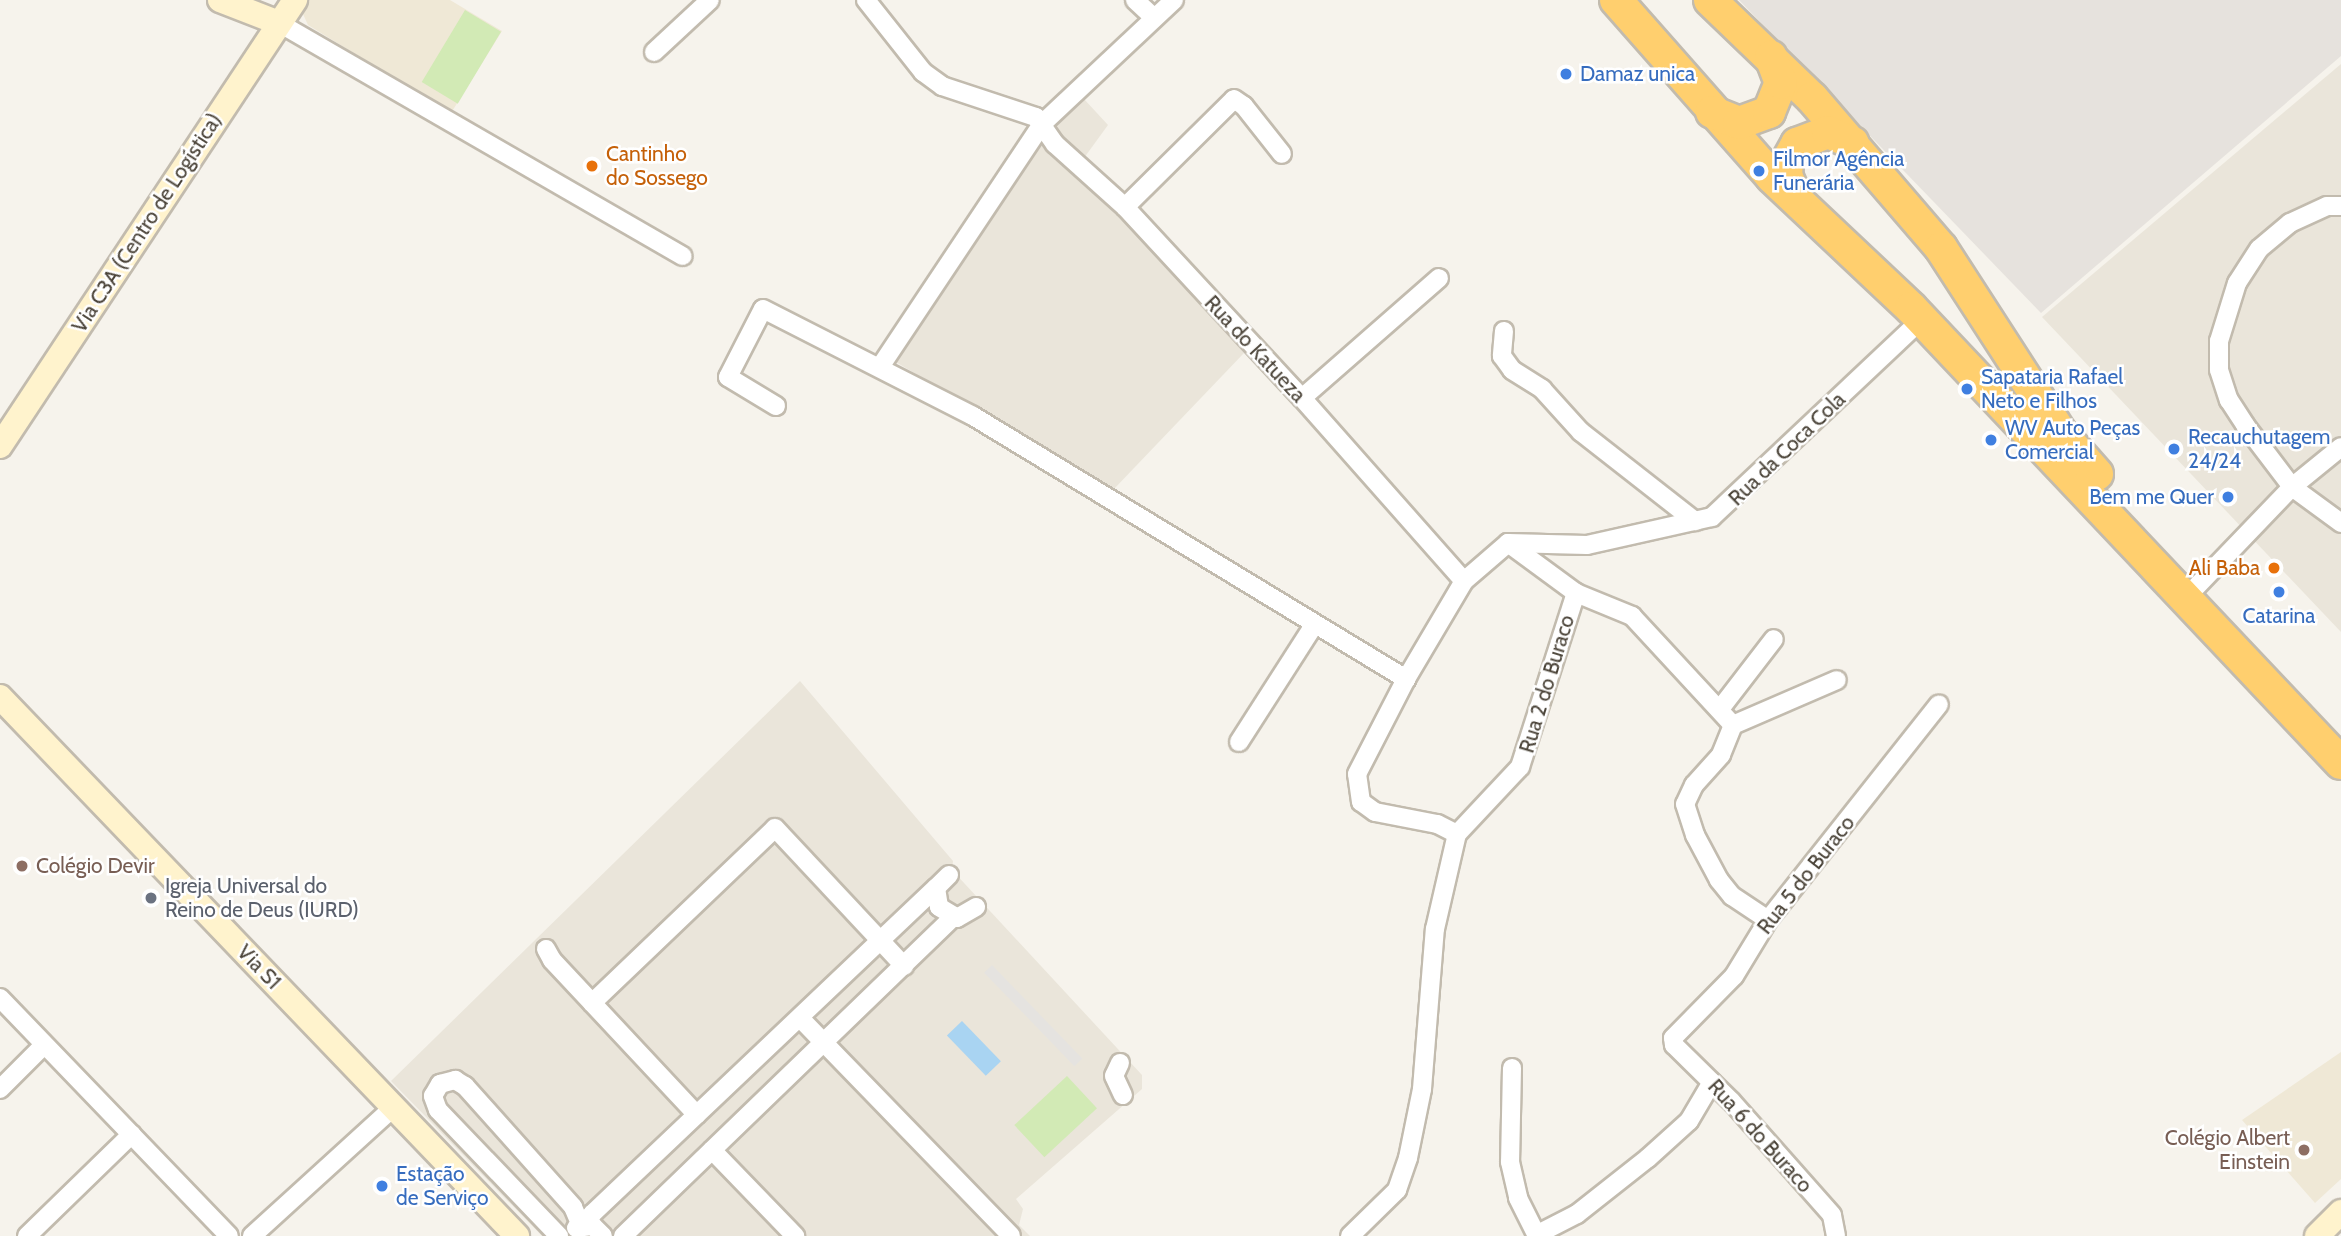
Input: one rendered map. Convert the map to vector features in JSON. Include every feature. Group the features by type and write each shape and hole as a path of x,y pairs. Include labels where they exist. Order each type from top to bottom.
{"highway":[{"path":"1616,0 1710,110 1797,200 1922,319 2341,763"},
{"path":"1710,0 1768,53 1853,143 1968,284 2060,432 2197,586 2341,737"},
{"path":"1710,110 1739,123 1769,112 1781,83 1768,53"},
{"path":"1797,200 1789,189 1786,169 1797,144 1821,132 1835,133 1853,143"}],"street":[{"path":"220,0 279,23 682,256"},
{"name":"Via C3A (Centro de Logística)","path":"0,446 295,0"},
{"path":"654,52 710,0"},
{"name":"Rua do Katueza","path":"866,0 923,72 942,86 1036,117 1055,144 1125,207 1302,398 1464,582"},
{"path":"1135,0 1154,18"},
{"path":"880,367 1042,124 1174,0"},
{"path":"1125,207 1234,99 1244,106 1282,154"},
{"path":"2341,206 2327,206 2290,223 2259,249 2236,283 2219,341 2220,370 2229,400 2292,486 2341,523"},
{"path":"1302,398 1439,278"},
{"path":"776,406 728,377 764,309 973,416 1406,679"},
{"name":"Rua da Coca Cola","path":"1508,542 1587,545 1695,521 1725,509 1922,319"},
{"path":"1504,331 1502,356 1512,370 1542,389 1581,432 1695,521"},
{"path":"2197,586 2292,486 2341,447"},
{"path":"1357,1233 1397,1190 1409,1158 1422,1089 1435,929 1457,834 1437,824 1375,812 1361,802 1356,790 1357,774 1406,679 1464,582 1508,542 1576,593 1632,616 1733,725"},
{"name":"Rua 2 do Buraco","path":"1457,834 1520,767 1576,593"},
{"path":"1238,741 1314,625"},
{"path":"1720,709 1774,639"},
{"path":"1768,920 1732,896 1719,880 1695,835 1685,804 1690,790 1721,755 1733,725 1838,680"},
{"name":"Via S1","path":"0,697 517,1236"},
{"name":"Rua 5 do Buraco","path":"1673,1042 1680,1029 1734,976 1768,920 1939,704"},
{"path":"592,1003 775,828 904,966"},
{"path":"579,1229 949,876"},
{"path":"936,888 935,901 952,918"},
{"path":"623,1236 952,918 965,916 976,907"},
{"path":"546,949 592,1003 697,1115"},
{"path":"0,998 229,1236"},
{"path":"800,1018 999,1232"},
{"name":"Rua 6 do Buraco","path":"1673,1042 1832,1215 1836,1236"},
{"path":"0,1089 44,1045"},
{"path":"1120,1063 1114,1076 1123,1095"},
{"path":"1512,1069 1510,1162 1518,1198 1536,1236 1577,1214 1648,1158 1689,1121 1712,1082"},
{"path":"559,1236 438,1110 433,1100 435,1090 445,1081 460,1082 573,1207 579,1229"},
{"path":"252,1236 394,1107"},
{"path":"27,1236 132,1134"},
{"path":"712,1150 795,1236"},
{"path":"2317,1236 2341,1212"},
{"path":"579,1229 603,1236"}],"shaded area":[{"path":"309,0 450,0 502,31 451,113 308,25 303,14"},
{"path":"1739,0 2341,0 2341,56 2041,313"},
{"path":"2341,64 2341,632 2042,317"},
{"path":"1084,99 1108,125 1084,158 1055,137 1054,128"},
{"path":"1041,136 1120,209 1244,353 1113,490 894,361"},
{"path":"800,681 953,861 952,870 1142,1075 1142,1089 1016,1199 1023,1209 1019,1225 1030,1236 542,1236 391,1081"},
{"path":"992,965 1082,1059 1074,1066 984,973"},
{"name":"Colégio Albert Einstein","path":"2341,1052 2341,1179 2315,1203 2242,1120"}],"green space":[{"path":"465,10 501,32 458,104 422,82"},
{"path":"1067,1076 1097,1108 1044,1157 1014,1125"}],"water":[{"path":"962,1021 1001,1061 986,1076 947,1036"}],"place":[{"name":"Damaz unica","path":"1566,74"},
{"name":"Cantinho do Sossego","path":"592,166"},
{"name":"Filmor Agência Funerária","path":"1759,171"},
{"name":"Sapataria Rafael Neto e Filhos","path":"1967,389"},
{"name":"WV Auto Peças Comercial","path":"1991,440"},
{"name":"Recauchutagem 24/24","path":"2174,449"},
{"name":"Bem me Quer","path":"2228,497"},
{"name":"Ali Baba","path":"2274,568"},
{"name":"Catarina","path":"2279,592"},
{"name":"Colégio Devir","path":"22,866"},
{"name":"Igreja Universal do Reino de Deus (IURD)","path":"151,898"},
{"name":"Colégio Albert Einstein","path":"2304,1150"},
{"name":"Estação de Serviço","path":"382,1186"}]}
